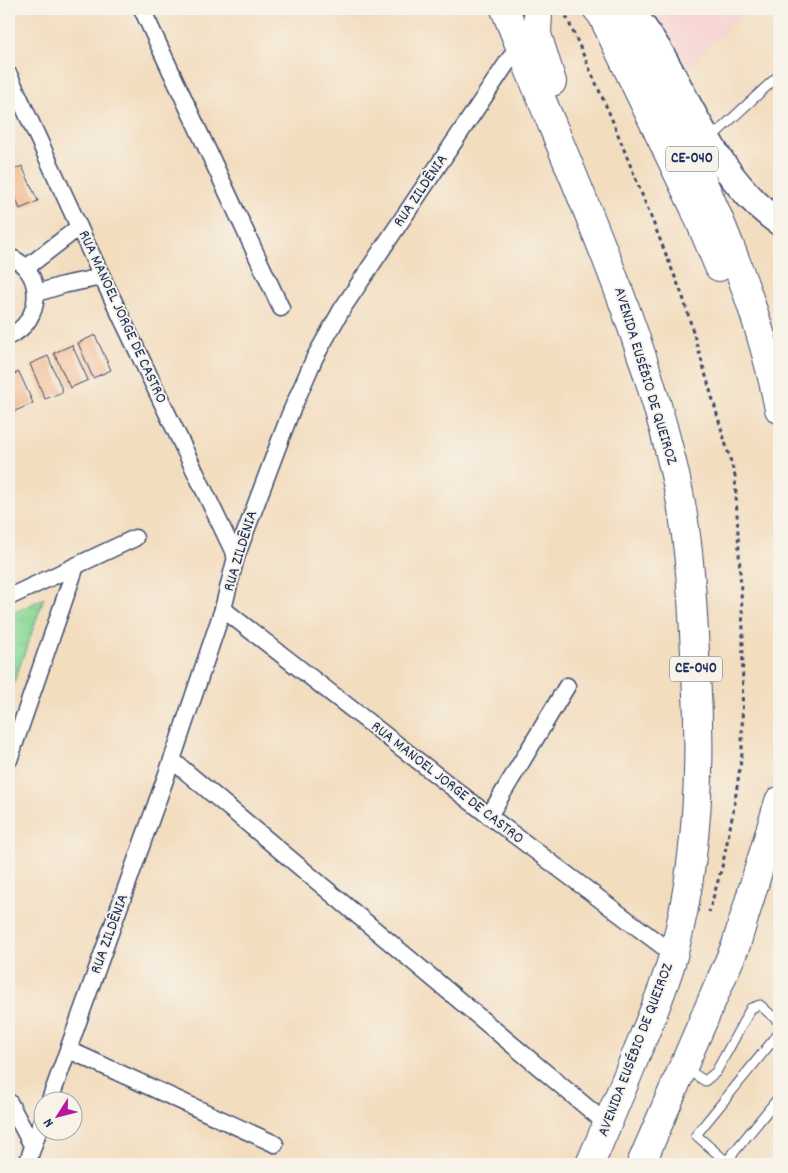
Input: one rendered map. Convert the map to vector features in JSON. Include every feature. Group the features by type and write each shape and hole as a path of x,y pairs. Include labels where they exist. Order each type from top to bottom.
{"highway":[{"name":"CE-040","path":"505,9 574,175"},
{"path":"596,9 602,15 694,207 732,296 742,306 755,314"},
{"name":"CE-040","path":"621,9 720,220 775,368 779,409"},
{"path":"519,45 540,11"},
{"path":"540,11 537,34 571,139 574,175"},
{"name":"AVENIDA EUSÉBIO DE QUEIROZ","path":"574,175 608,259 633,328 662,421 679,495 690,569 700,726 692,864 673,954 661,996 590,1164"},
{"path":"645,1162 683,1066 736,945 771,849 779,801"}],"main road":[{"path":"630,9 660,53 716,154 739,186 762,210 779,222"}],"street":[{"path":"142,9 281,308"},
{"name":"RUA ZILDÊNIA","path":"54,1090 172,760 223,609 236,557 290,414 315,358 342,309 519,45"},
{"name":"RUA MANOEL JORGE DE CASTRO","path":"9,75 102,277 236,557"},
{"path":"26,268 79,227"},
{"path":"9,258 26,268 34,282 37,293 35,307 31,316 23,328 9,336"},
{"path":"37,293 62,285 102,277"},
{"path":"9,597 135,538"},
{"path":"9,760 76,566"},
{"name":"RUA MANOEL JORGE DE CASTRO","path":"223,609 489,816 673,954"},
{"path":"489,816 567,686"},
{"path":"172,760 607,1124"},
{"path":"69,1050 275,1144"},
{"path":"9,1102 32,1147"},
{"path":"27,1164 35,1140"}],"lane":[{"path":"708,140 779,75"},
{"path":"683,1066 706,1081 716,1072 751,1008 760,1005 779,1022"},
{"path":"779,1033 696,1135 727,1163 779,1097"}],"shaded area":[{"path":"647,9 748,9 689,67"}],"green space":[{"path":"44,598 9,696 9,615"}],"building":[{"path":"22,166 38,201 20,209 9,183 9,172"},
{"path":"95,335 111,370 93,378 78,343"},
{"path":"72,345 88,380 70,388 54,353"},
{"path":"48,356 63,392 45,399 30,364"},
{"path":"19,372 33,403 13,412 9,403 9,376"}]}
